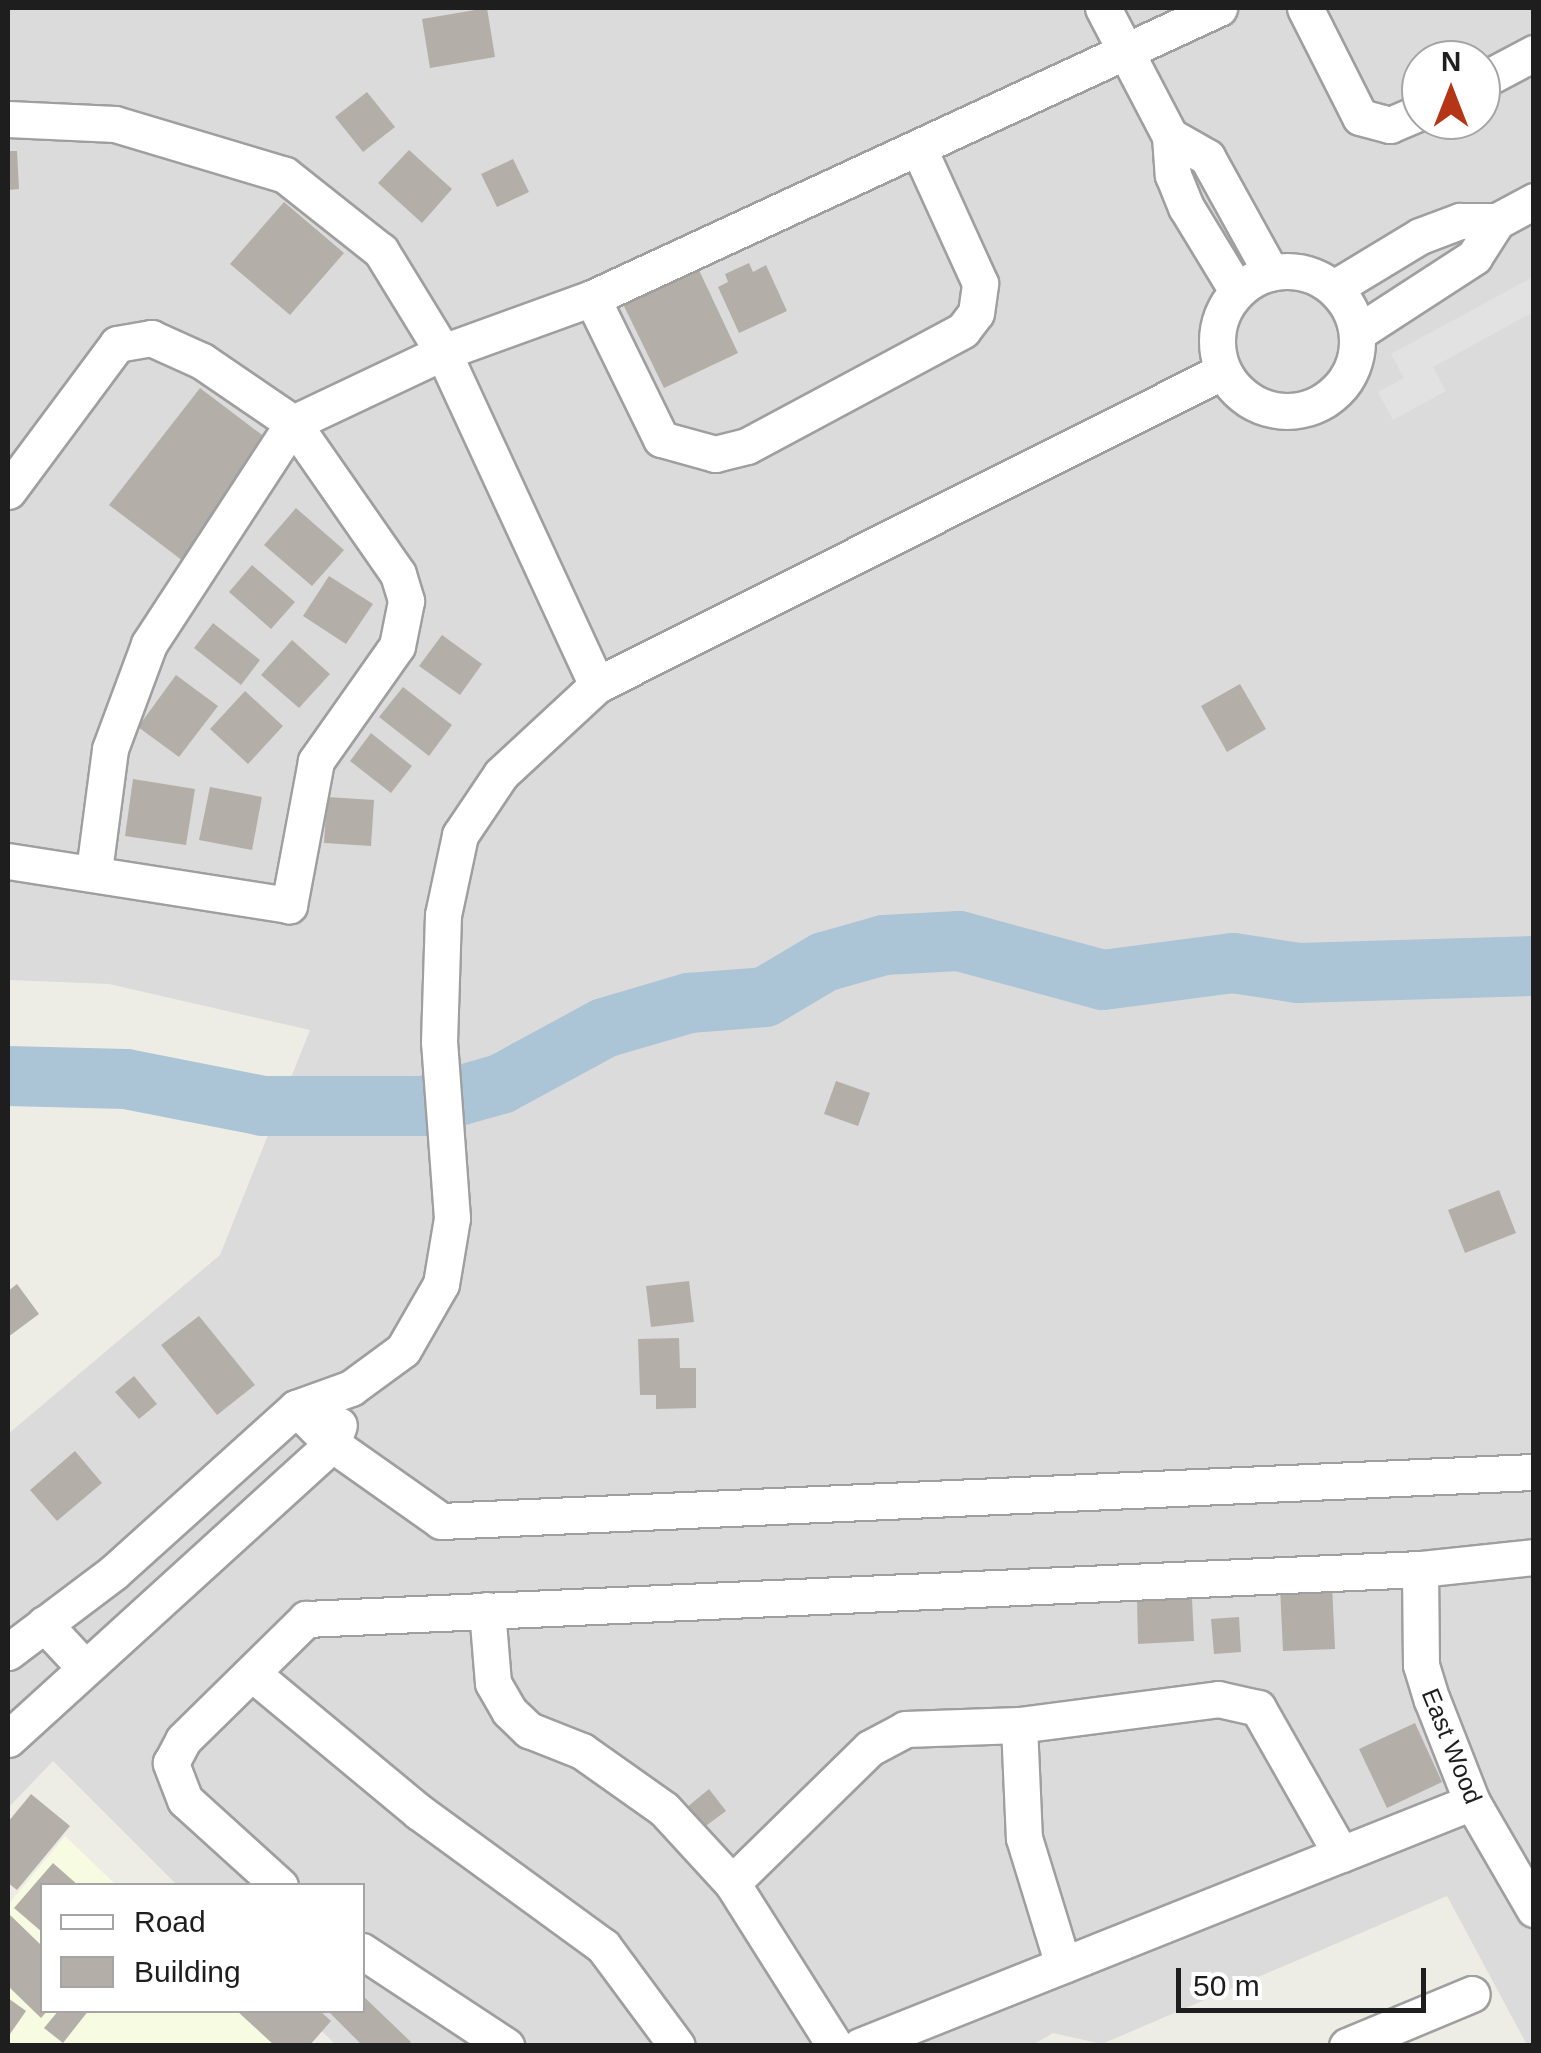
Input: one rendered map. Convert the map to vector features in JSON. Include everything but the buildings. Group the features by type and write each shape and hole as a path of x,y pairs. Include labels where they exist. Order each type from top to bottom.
{"street":[{"path":"1103,8 1170,136 1173,175 1186,207 1237,291"},
{"path":"94,871 110,749 150,644 292,422 443,352 592,298 1219,8"},
{"path":"1306,8 1360,117 1390,125 1401,120"},
{"path":"1501,70 1534,53"},
{"path":"8,119 115,124 285,174 382,251 443,352 597,684"},
{"path":"1170,136 1206,157 1270,273"},
{"path":"592,298 661,439 716,454 747,446 962,330 976,313 980,283 919,149"},
{"path":"1334,288 1420,236 1460,221 1497,220 1534,201"},
{"path":"1357,333 1474,257 1497,220"},
{"path":"1270,273 1315,276 1334,288 1357,333 1348,376 1314,406 1294,410 1252,402 1223,371 1218,329 1237,291 1270,273"},
{"path":"8,492 118,344 151,338 202,361 292,422 398,574 406,601 397,646 316,761 289,905 94,871 8,861"},
{"path":"8,1652 114,1572 296,1408 351,1388 403,1350 440,1284 452,1218 440,1042 443,916 460,836 501,774 597,684 1223,371"},
{"path":"8,1739 332,1444 351,1388"},
{"path":"296,1408 332,1444 440,1521 1534,1472"},
{"path":"277,1883 185,1800 170,1763 182,1740 254,1675 306,1618 1420,1568 1534,1557"},
{"name":"East Wood","path":"1420,1568 1421,1664 1472,1802 1534,1909"},
{"path":"487,1610 493,1683 510,1711 530,1730 582,1751 664,1809 732,1883 835,2046"},
{"path":"44,1624 86,1668"},
{"path":"254,1675 420,1812 603,1946 677,2046"},
{"path":"732,1883 870,1748 905,1729 1019,1725 1218,1699 1245,1702 1266,1718 1341,1854"},
{"path":"1019,1725 1024,1838 1063,1965"},
{"path":"860,2046 1472,1802"},
{"path":"365,1953 506,2046"},
{"path":"1347,2046 1472,1994"}],"shaded area":[{"path":"8,8 1533,8 1533,2045 1527,2045 1447,1896 1102,2044 1053,2033 1031,2046 336,2045 303,2013 365,2013 365,1883 175,1883 53,1761 8,1808 8,1434 220,1255 310,1030 109,984 8,980"},
{"path":"1533,277 1533,312 1433,367 1446,391 1393,420 1378,392 1404,378 1391,354"},
{"path":"65,1836 114,1883 40,1883 40,2013 249,2013 283,2046 8,2046 8,1905"}],"waterway":[{"path":"8,1076 126,1079 263,1106 423,1106 501,1084 604,1028 689,1003 765,997 824,962 884,945 959,941 1103,980 1233,963 1298,973 1534,966"}]}
